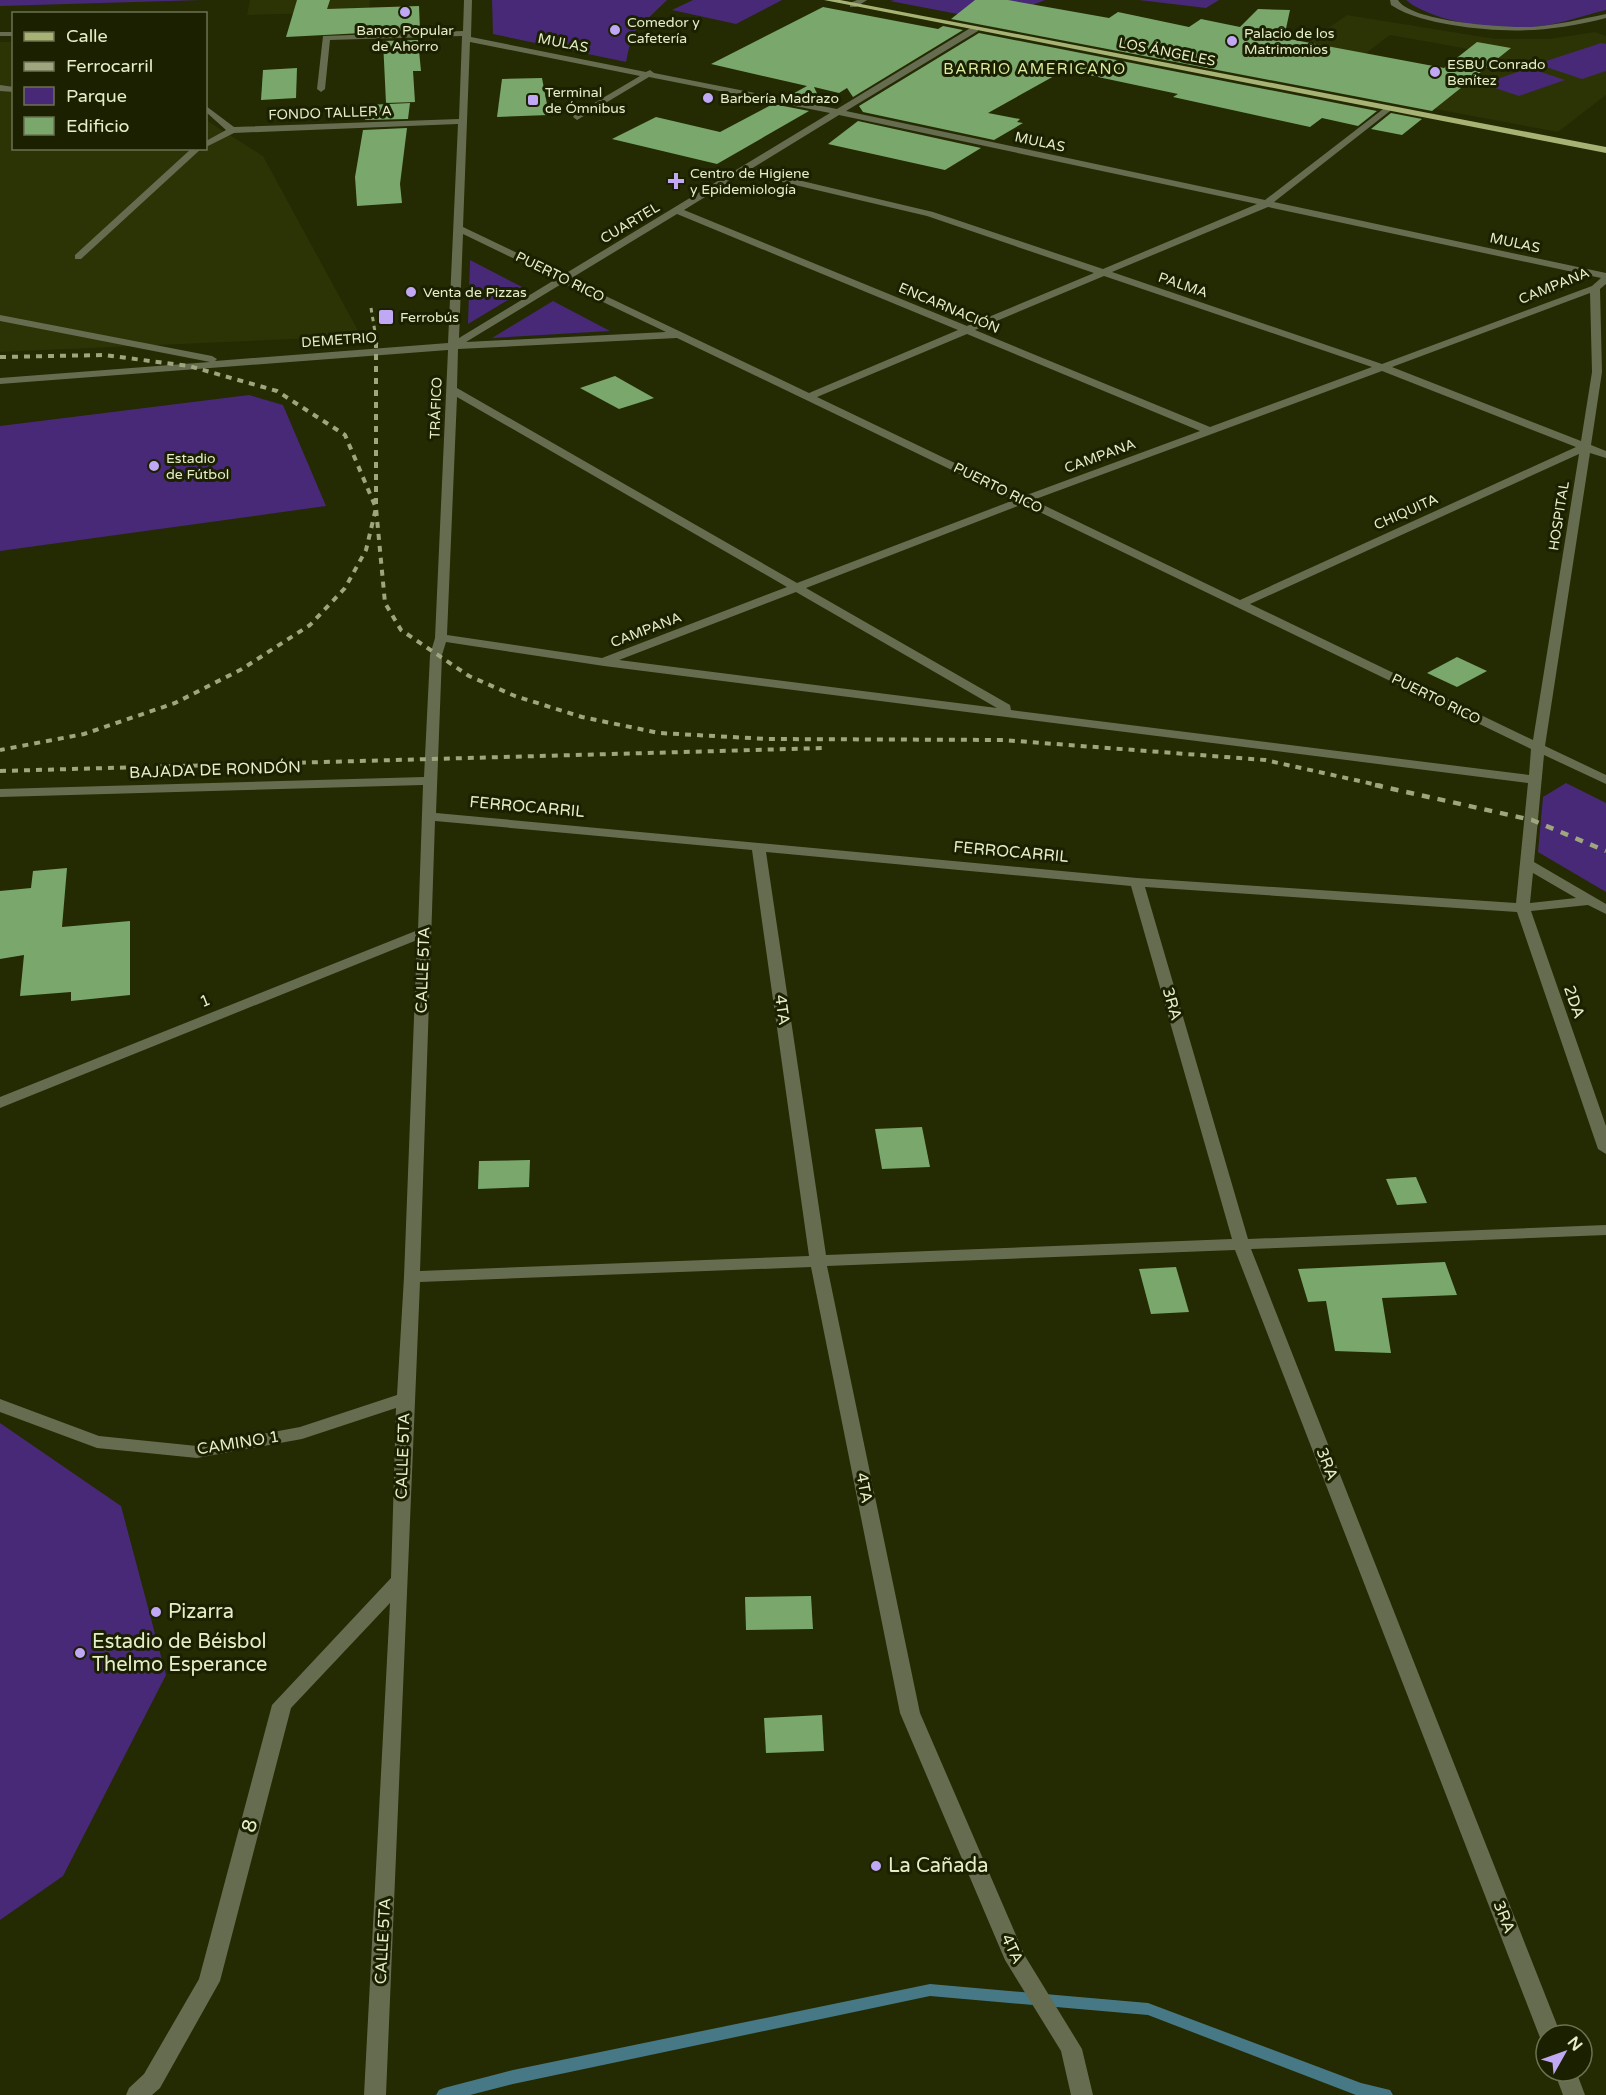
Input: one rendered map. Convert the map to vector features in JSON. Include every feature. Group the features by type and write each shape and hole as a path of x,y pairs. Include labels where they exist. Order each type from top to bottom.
{"main road":[{"name":"LOS ÁNGELES","path":"828,0 1606,150"}],"street":[{"name":"TRÁFICO","path":"429,816 436,655 441,638 468,0"},
{"path":"853,5 863,0"},
{"path":"1394,0 1394,3 1405,11 1419,17 1494,30 1539,31 1606,16"},
{"name":"CUARTEL","path":"454,346 975,29"},
{"name":"MULAS","path":"321,89 326,38 467,36 837,112 1606,277"},
{"path":"577,117 650,73"},
{"path":"207,109 232,130 208,141"},
{"path":"808,397 1266,204 1388,109"},
{"name":"FONDO TALLER A","path":"232,130 464,121"},
{"path":"78,257 196,150"},
{"name":"PALMA","path":"743,170 930,214 1383,367 1606,455"},
{"name":"ENCARNACIÓN","path":"677,210 1210,431"},
{"name":"PUERTO RICO","path":"459,229 1606,780"},
{"name":"CAMPANA","path":"604,662 1024,500 1595,288 1606,277"},
{"name":"HOSPITAL","path":"1538,748 1601,358 1595,288"},
{"path":"0,318 232,363"},
{"name":"DEMETRIO","path":"0,381 454,346 680,335"},
{"path":"452,390 1014,713"},
{"name":"CHIQUITA","path":"1240,604 1585,447"},
{"path":"441,638 604,662 1535,780"},
{"path":"1538,748 1527,864 1606,910"},
{"name":"BAJADA DE RONDÓN","path":"0,793 430,781"},
{"name":"FERROCARRIL","path":"429,816 1137,882 1523,908 1591,901"},
{"name":"CALLE 5TA","path":"375,2091 400,1580 405,1399 412,1277 429,816"},
{"name":"4TA","path":"759,848 818,1260 910,1713 1016,1960 1071,2049 1082,2095"},
{"name":"2DA","path":"1527,864 1523,908 1606,1149"},
{"name":"3RA","path":"1137,882 1241,1244 1545,2023"},
{"name":"1","path":"0,1103 424,932"},
{"path":"412,1277 1606,1230"},
{"name":"CAMINO 1","path":"0,1405 98,1442 197,1452 302,1433 405,1399"},
{"name":"8","path":"137,2095 152,2081 209,1981 282,1705 400,1580"}],"shaded area":[{"path":"250,0 370,0 369,12 247,15"},
{"name":"ESBU Conrado Benítez","path":"1347,15 1496,39 1549,39 1595,32 1606,36 1606,95 1558,132 1259,76","holes":["1390,35 1468,49 1444,68 1365,54"]},
{"path":"0,42 12,42 12,150 207,150 207,121 263,156 361,336 0,352"}],"green space":[{"path":"0,0 202,0 0,6"},
{"path":"492,0 667,0 632,34 626,62 493,34"},
{"path":"693,0 782,0 736,24 672,10"},
{"path":"1045,0 994,21 890,1"},
{"path":"1139,0 1219,0 1206,8"},
{"path":"1406,0 1606,0 1606,10 1550,25 1509,28 1452,20 1434,15"},
{"path":"1601,43 1606,44 1606,71 1582,79 1537,64"},
{"path":"1529,68 1565,80 1519,96 1483,84"},
{"path":"470,260 526,289 468,324"},
{"path":"553,301 610,331 492,338"},
{"name":"Estadio de Fútbol","path":"249,395 283,405 326,506 0,551 0,426"},
{"path":"1566,783 1606,803 1606,892 1538,852 1543,797"},
{"name":"Estadio de Béisbol Thelmo Esperance","path":"0,1423 121,1506 166,1675 63,1876 0,1920"}],"building":[{"path":"297,0 330,0 327,9 419,6 420,30 286,37"},
{"path":"975,0 1008,0 1109,18 1118,12 1189,27 1201,19 1240,27 1258,9 1290,10 1284,38 1444,68 1477,42 1511,48 1432,111 951,19"},
{"path":"823,7 938,29 943,26 963,30 853,97 847,88 839,93 814,87 822,104 787,97 807,86 711,64"},
{"path":"979,33 1377,111 1358,126 1322,118 1310,127 1173,97 1178,94 1065,70 988,113 1020,119 1017,122 1023,123 994,140 863,112 859,106"},
{"path":"418,40 421,71 413,71 415,102 386,103 383,41"},
{"path":"297,68 296,98 261,100 263,70"},
{"path":"542,78 549,115 497,117 502,79"},
{"path":"410,103 408,119 365,120 367,105"},
{"path":"773,104 809,111 717,164 612,139 656,117 720,132"},
{"path":"1391,113 1422,119 1402,135 1371,129"},
{"path":"858,121 981,148 945,170 828,144"},
{"path":"407,128 400,184 402,203 357,206 355,177 363,130"},
{"path":"615,376 654,398 619,409 580,388"},
{"path":"1457,657 1487,671 1457,687 1427,673"},
{"path":"67,868 62,927 130,921 130,995 71,1001 71,992 20,996 24,955 0,959 0,891 31,888 33,871"},
{"path":"922,1127 930,1167 882,1169 875,1129"},
{"path":"530,1160 529,1187 478,1189 479,1161"},
{"path":"1416,1177 1427,1203 1397,1205 1386,1179"},
{"path":"1445,1262 1457,1295 1382,1298 1391,1353 1335,1351 1326,1301 1308,1302 1298,1269"},
{"path":"1176,1267 1189,1312 1151,1314 1139,1269"},
{"path":"811,1596 813,1629 746,1630 745,1597"},
{"path":"822,1715 824,1751 766,1753 764,1718"}],"waterway":[{"path":"444,2095 513,2077 930,1990 1148,2009 1361,2090 1385,2095"}],"railway":[{"path":"371,308 377,344"},
{"path":"376,342 376,508"},
{"path":"0,357 104,355 189,366 277,391 345,435 376,508"},
{"path":"0,750 84,734 175,703 242,669 310,625 345,588 366,550 376,508"},
{"path":"376,508 385,603 401,630 469,676 515,696 582,717 659,733 767,739 1003,740 1265,760 1382,786"},
{"path":"0,771 826,748"},
{"path":"1375,785 1532,820 1606,851"}],"place":[{"name":"Banco Popular de Ahorro","path":"405,12"},
{"name":"Comedor y Cafetería","path":"615,30"},
{"name":"Palacio de los Matrimonios","path":"1232,41"},
{"name":"ESBU Conrado Benítez","path":"1435,72"},
{"name":"Barbería Madrazo","path":"708,98"},
{"name":"Terminal de Ómnibus","path":"533,100"},
{"name":"Centro de Higiene y Epidemiología","path":"676,181"},
{"name":"Venta de Pizzas","path":"411,292"},
{"name":"Ferrobús","path":"386,317"},
{"name":"Estadio de Fútbol","path":"154,466"},
{"name":"Pizarra","path":"156,1612"},
{"name":"Estadio de Béisbol Thelmo Esperance","path":"80,1653"},
{"name":"La Cañada","path":"876,1866"}],"district":[{"name":"BARRIO AMERICANO","path":"1035,69"}]}
